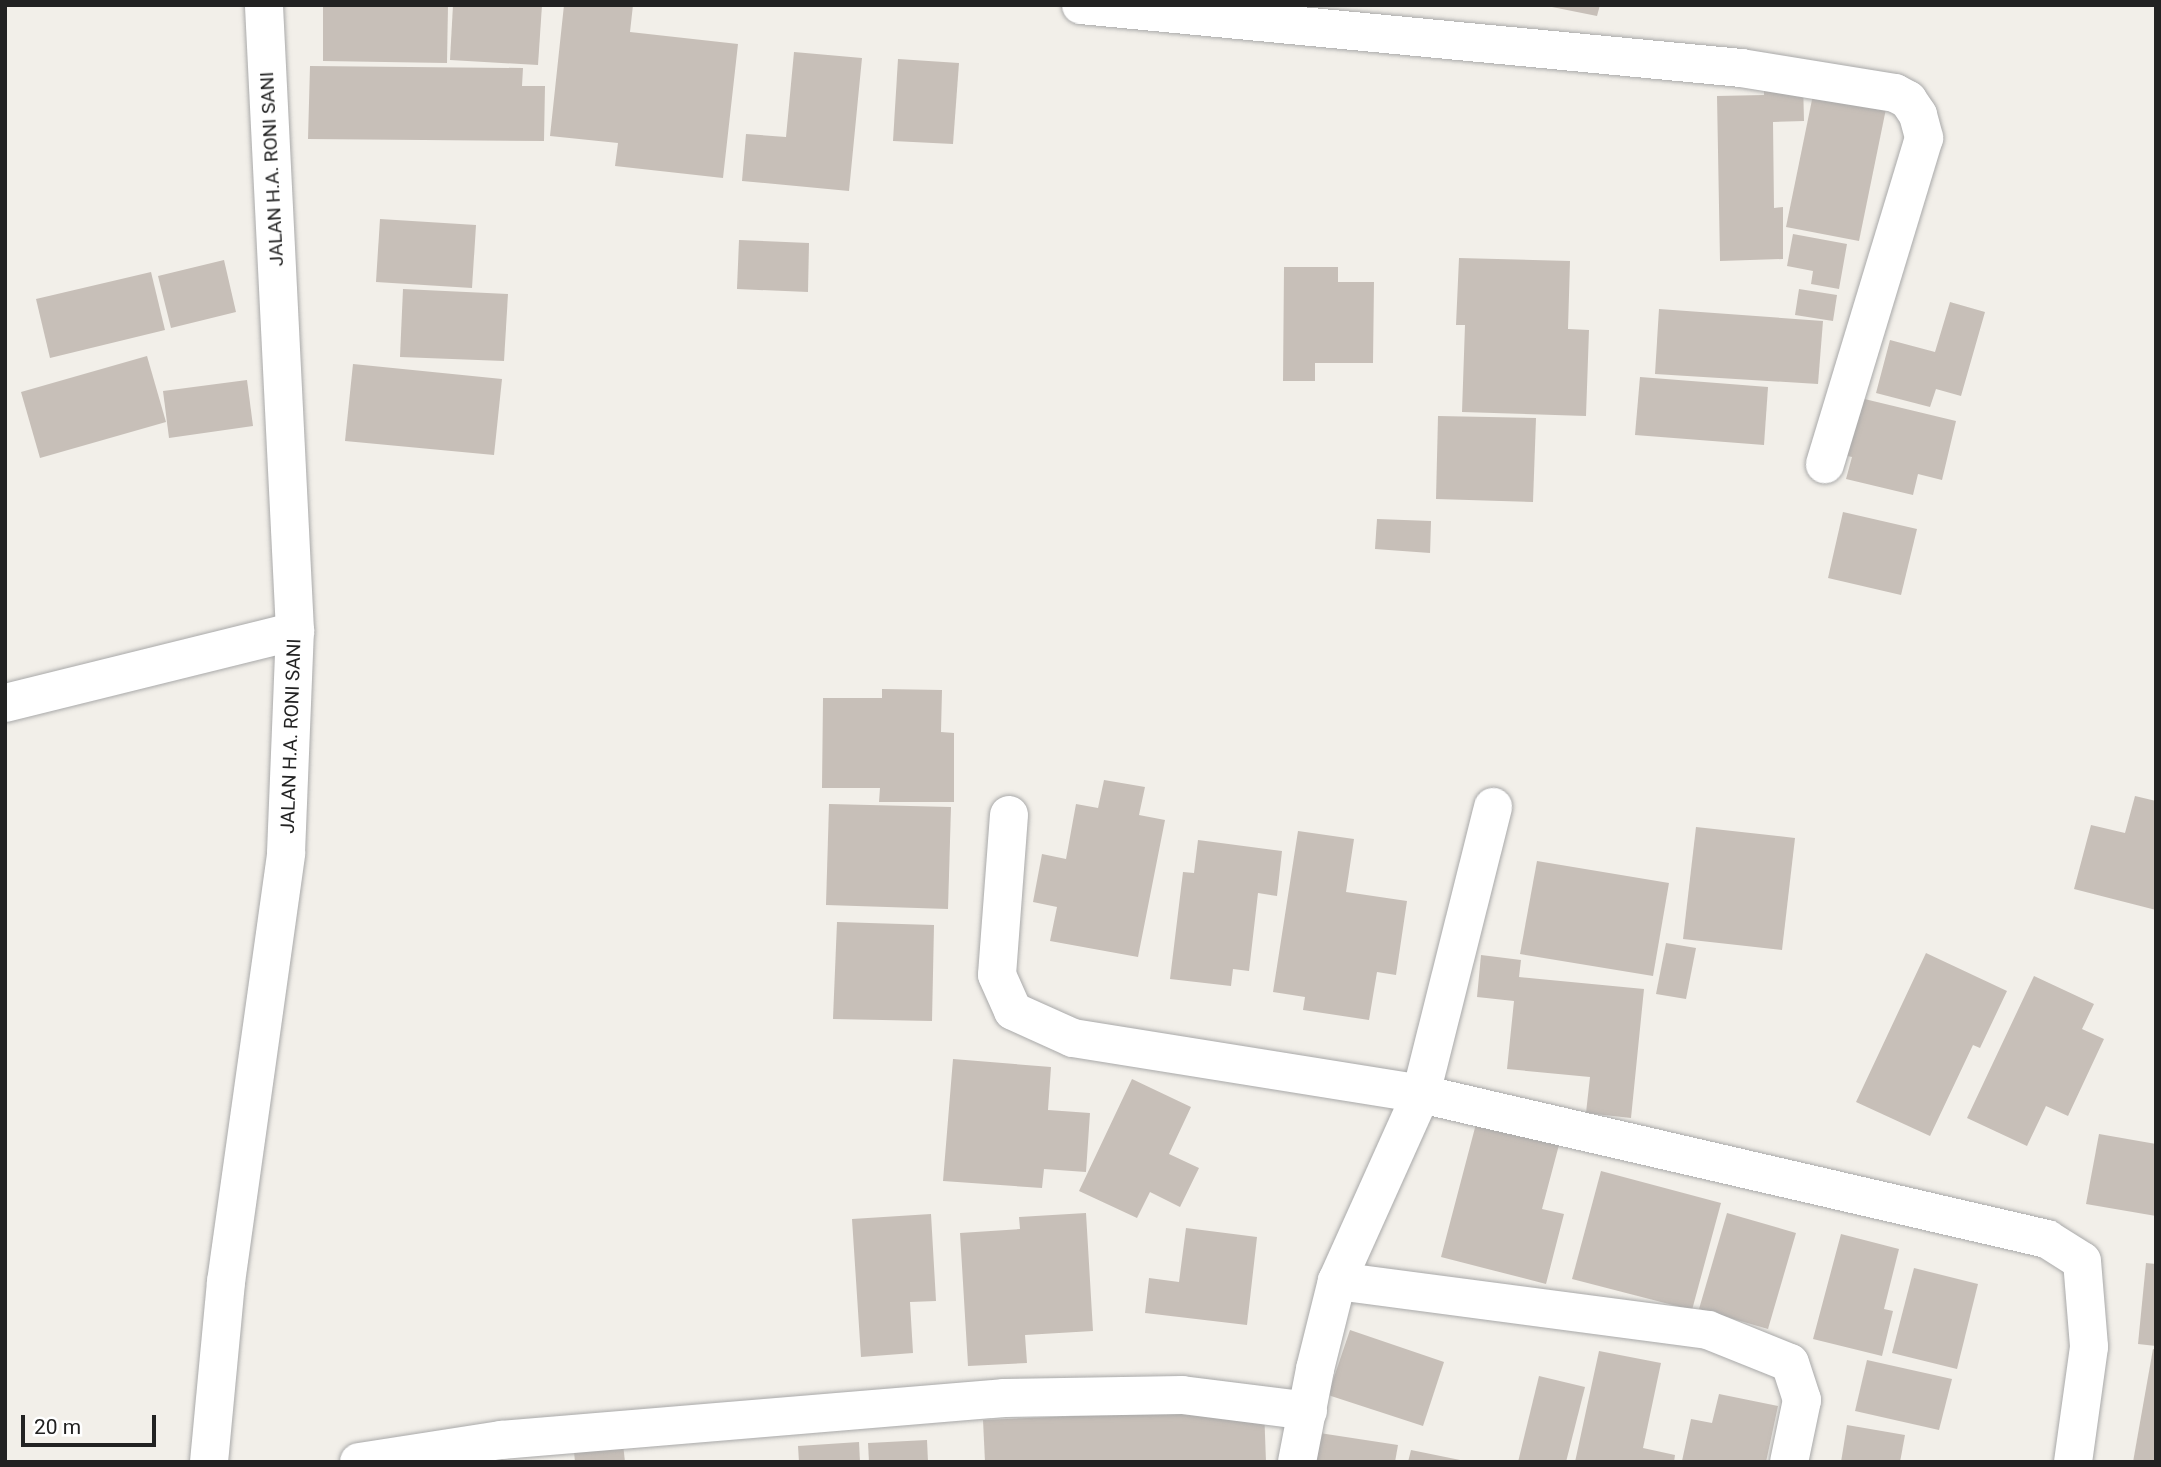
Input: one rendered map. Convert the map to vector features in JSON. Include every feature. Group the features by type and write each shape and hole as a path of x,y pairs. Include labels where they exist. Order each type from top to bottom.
{"street":[{"name":"JALAN H.A. RONI SANI","path":"209,1462 226,1282 286,853 295,631 264,5"},
{"path":"1081,5 1318,16 1741,68 1895,93 1908,100 1918,115 1924,138 1825,464"},
{"path":"5,703 295,631"},
{"path":"1297,1462 1315,1369 1337,1281 1421,1094 1493,807"},
{"path":"1009,814 997,975 1013,1011 1073,1038 1421,1094 2047,1239 2082,1261 2089,1348 2073,1462"},
{"path":"1337,1281 1708,1330 1790,1363 1802,1400 1789,1462"},
{"path":"359,1462 500,1440 1004,1398 1182,1395 1308,1411"}],"building":[{"path":"323,5 448,5 447,63 323,61"},
{"path":"453,5 542,5 538,65 450,60"},
{"path":"564,5 633,5 630,32 738,44 723,178 615,166 618,143 550,136"},
{"path":"1542,5 1600,5 1597,16"},
{"path":"794,52 862,58 849,191 742,181 746,134 786,137"},
{"path":"898,59 959,63 953,144 893,141"},
{"path":"310,66 523,68 522,86 545,86 544,141 308,139"},
{"path":"1803,82 1804,121 1773,122 1774,208 1783,207 1783,259 1720,261 1717,96 1764,95 1764,83"},
{"path":"1815,85 1888,99 1859,241 1786,227"},
{"path":"380,219 476,225 472,288 376,282"},
{"path":"1793,234 1847,244 1839,289 1811,284 1813,271 1787,266"},
{"path":"739,240 809,243 808,292 737,289"},
{"path":"1459,258 1570,261 1568,329 1589,330 1586,416 1462,412 1465,325 1456,325"},
{"path":"224,260 236,312 171,328 158,276"},
{"path":"1284,267 1338,267 1338,282 1374,282 1373,363 1315,363 1315,381 1283,381"},
{"path":"151,272 165,330 50,358 36,299"},
{"path":"403,289 508,294 504,361 400,357"},
{"path":"1799,289 1837,295 1833,321 1795,315"},
{"path":"1950,302 1985,312 1961,396 1936,389 1930,407 1876,393 1890,340 1935,352"},
{"path":"1659,309 1823,321 1818,384 1655,374"},
{"path":"147,356 166,422 40,458 21,392"},
{"path":"353,364 502,379 494,455 345,441"},
{"path":"1640,377 1768,387 1764,445 1635,435"},
{"path":"247,380 253,426 169,438 163,391"},
{"path":"1852,396 1956,421 1942,480 1918,474 1913,495 1846,479 1852,457 1839,454"},
{"path":"1438,416 1536,418 1533,502 1436,499"},
{"path":"1843,512 1917,529 1901,595 1828,578"},
{"path":"1377,519 1431,521 1430,553 1375,549"},
{"path":"882,689 942,690 941,732 954,733 954,802 879,802 880,788 822,788 823,698 882,698"},
{"path":"1104,780 1145,787 1139,815 1165,820 1138,957 1050,941 1057,907 1033,902 1042,854 1066,859 1076,804 1098,808"},
{"path":"2135,796 2156,801 2156,910 2074,889 2091,825 2125,833"},
{"path":"829,804 951,807 948,909 826,905"},
{"path":"1696,827 1795,838 1782,950 1683,939"},
{"path":"1298,831 1354,839 1346,892 1407,901 1396,975 1377,972 1369,1020 1303,1010 1305,997 1273,992"},
{"path":"1198,840 1282,851 1277,896 1258,893 1249,971 1233,969 1231,986 1170,979 1183,872 1194,873"},
{"path":"1537,861 1669,883 1653,976 1520,954"},
{"path":"837,922 934,925 932,1021 833,1019"},
{"path":"1666,943 1696,948 1686,999 1656,994"},
{"path":"1926,953 2007,991 1980,1048 1973,1045 1930,1136 1856,1102"},
{"path":"1481,955 1521,960 1519,977 1644,989 1631,1118 1586,1113 1590,1077 1507,1069 1514,1001 1477,997"},
{"path":"2034,976 2094,1004 2082,1029 2104,1039 2068,1116 2046,1106 2027,1146 1967,1118"},
{"path":"953,1059 1051,1067 1048,1110 1090,1113 1086,1172 1044,1169 1042,1188 943,1181"},
{"path":"1132,1079 1191,1107 1169,1154 1199,1168 1180,1207 1150,1192 1137,1218 1079,1191"},
{"path":"1477,1120 1560,1141 1542,1209 1564,1214 1546,1284 1441,1257"},
{"path":"2099,1134 2156,1144 2156,1216 2086,1204"},
{"path":"1601,1171 1721,1203 1692,1310 1572,1279"},
{"path":"1086,1213 1093,1331 1025,1335 1027,1363 968,1366 960,1233 1020,1229 1019,1217"},
{"path":"1727,1213 1796,1233 1768,1329 1699,1309"},
{"path":"931,1214 936,1301 910,1302 913,1353 861,1357 852,1219"},
{"path":"1186,1228 1257,1237 1247,1325 1145,1313 1149,1278 1179,1282"},
{"path":"1841,1234 1899,1249 1884,1309 1893,1311 1882,1356 1813,1339"},
{"path":"2146,1263 2156,1264 2156,1346 2138,1344"},
{"path":"1914,1268 1978,1284 1957,1369 1892,1353"},
{"path":"1350,1330 1444,1362 1423,1426 1328,1395"},
{"path":"2153,1349 2156,1350 2156,1462 2133,1462"},
{"path":"1599,1351 1661,1363 1643,1448 1675,1455 1674,1462 1575,1462"},
{"path":"1867,1360 1952,1379 1939,1430 1855,1411"},
{"path":"1539,1376 1585,1387 1566,1462 1518,1462"},
{"path":"1719,1394 1778,1406 1766,1462 1682,1461 1691,1419 1712,1423"},
{"path":"1264,1408 1266,1462 985,1462 983,1420"},
{"path":"1847,1425 1905,1435 1900,1462 1841,1462"},
{"path":"1313,1432 1398,1445 1395,1462 1308,1462"},
{"path":"622,1435 625,1462 575,1462 573,1441"},
{"path":"927,1440 928,1462 869,1462 868,1443"},
{"path":"859,1442 860,1462 799,1462 798,1446"},
{"path":"1411,1450 1465,1461 1408,1462"}]}
